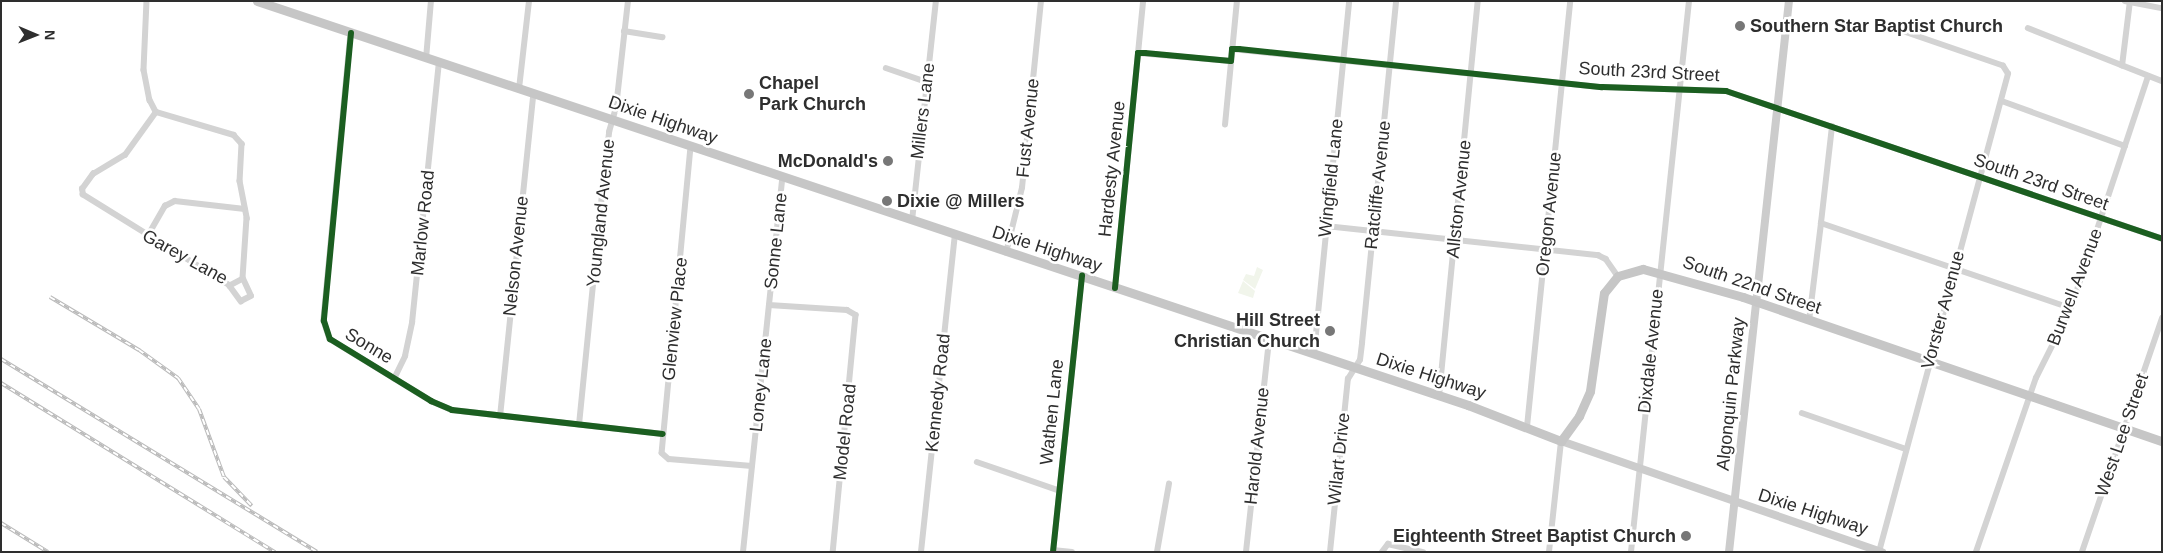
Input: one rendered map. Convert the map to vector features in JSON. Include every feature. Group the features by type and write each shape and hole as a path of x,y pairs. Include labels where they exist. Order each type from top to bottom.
{"main road":[{"name":"Dixie Highway","path":"257,1 1006,253 1082,276 1354,367 1527,427 1734,503 1880,551"},
{"name":"Algonquin Parkway","path":"1729,552 1789,1"},
{"name":"South 22nd Street","path":"1618,276 1643,268 1660,272 1756,302 2162,441"},
{"path":"1561,441 1579,416 1590,391 1601,300 1618,276"}],"street":[{"path":"147,1 144,70 150,100 156,112"},
{"path":"426,59 431,1"},
{"path":"519,89 529,1"},
{"name":"Youngland Avenue","path":"579,425 605,166 613,120 628,1"},
{"name":"Millers Lane","path":"912,221 936,1"},
{"name":"Fust Avenue","path":"1006,253 1022,188 1041,1"},
{"name":"Hardesty Avenue","path":"1115,288 1143,1"},
{"path":"1225,124 1237,1"},
{"name":"Wingfield Lane","path":"1314,354 1348,1"},
{"name":"Ratcliffe Avenue","path":"1354,367 1360,360 1396,1"},
{"name":"Allston Avenue","path":"1439,396 1478,1"},
{"name":"Oregon Avenue","path":"1527,427 1570,1"},
{"name":"Dixdale Avenue","path":"1632,552 1638,469 1689,1"},
{"path":"2122,66 2128,2 2162,8"},
{"name":"Vorster Avenue","path":"1880,551 1929,362 2002,101 2008,70 1890,27"},
{"path":"2028,28 2162,81"},
{"path":"624,31 663,38"},
{"name":"Sonne","path":"351,33 324,326 330,339 442,406 500,417 663,434"},
{"name":"South 23rd Street","path":"1232,49 1562,83 1726,91 2162,239"},
{"path":"1138,53 1231,61"},
{"name":"Marlow Road","path":"394,379 405,356 412,323 439,63"},
{"path":"886,68 927,82"},
{"name":"Burwell Avenue","path":"1976,552 2029,396 2070,308 2148,76"},
{"name":"Nelson Avenue","path":"500,417 533,95"},
{"path":"2002,101 2126,146"},
{"name":"Garey Lane","path":"156,112 172,114 241,140 240,181 245,208 247,218 243,279 230,286 85,198 82,189 97,171 125,155 156,112"},
{"path":"1809,321 1832,127"},
{"name":"Glenview Place","path":"692,147 663,434 664,456 752,466"},
{"name":"Sonne Lane","path":"769,304 782,178"},
{"path":"147,237 165,206 175,201 245,208"},
{"path":"1821,223 1956,266 2070,308"},
{"path":"1326,226 1598,255 1606,259 1618,276"},
{"name":"Kennedy Road","path":"921,552 955,235"},
{"name":"Wathen Lane","path":"1053,551 1082,276"},
{"path":"230,286 241,302 251,296 243,279"},
{"name":"Model Road","path":"769,304 855,313 833,552"},
{"name":"Loney Lane","path":"743,552 769,304"},
{"name":"West Lee Street","path":"2082,552 2162,318"},
{"name":"Harold Avenue","path":"1246,552 1269,339"},
{"name":"Wilart Drive","path":"1330,552 1347,386 1354,367"},
{"path":"1802,413 1906,449"},
{"path":"1549,552 1561,441"},
{"path":"977,462 1058,490"},
{"path":"1158,552 1169,484"},
{"path":"1382,552 1388,544 1423,552"},
{"path":"1053,551 1072,552"}],"shaded area":[{"path":"1257,267 1263,270 1255,289 1243,280 1246,274 1254,276"},
{"path":"1243,281 1255,291 1253,298 1238,293"}],"railway":[{"path":"50,297 139,350 178,378 199,409 224,477 252,506"},
{"path":"1,359 317,552"},
{"path":"1,383 275,552"},
{"path":"1,523 48,552"}],"cycle path":[{"path":"351,33 324,321 330,339 431,401 452,410 663,434"},
{"path":"1115,288 1138,53 1231,61 1232,49 1239,49 1602,87 1726,91 2162,239"},
{"path":"1053,552 1082,276"}],"place":[{"name":"Southern Star Baptist Church","path":"1740,26"},
{"name":"Chapel Park Church","path":"749,94"},
{"name":"McDonald's","path":"888,161"},
{"name":"Dixie @ Millers","path":"887,201"},
{"name":"Hill Street Christian Church","path":"1330,331"},
{"name":"Eighteenth Street Baptist Church","path":"1686,536"}]}
